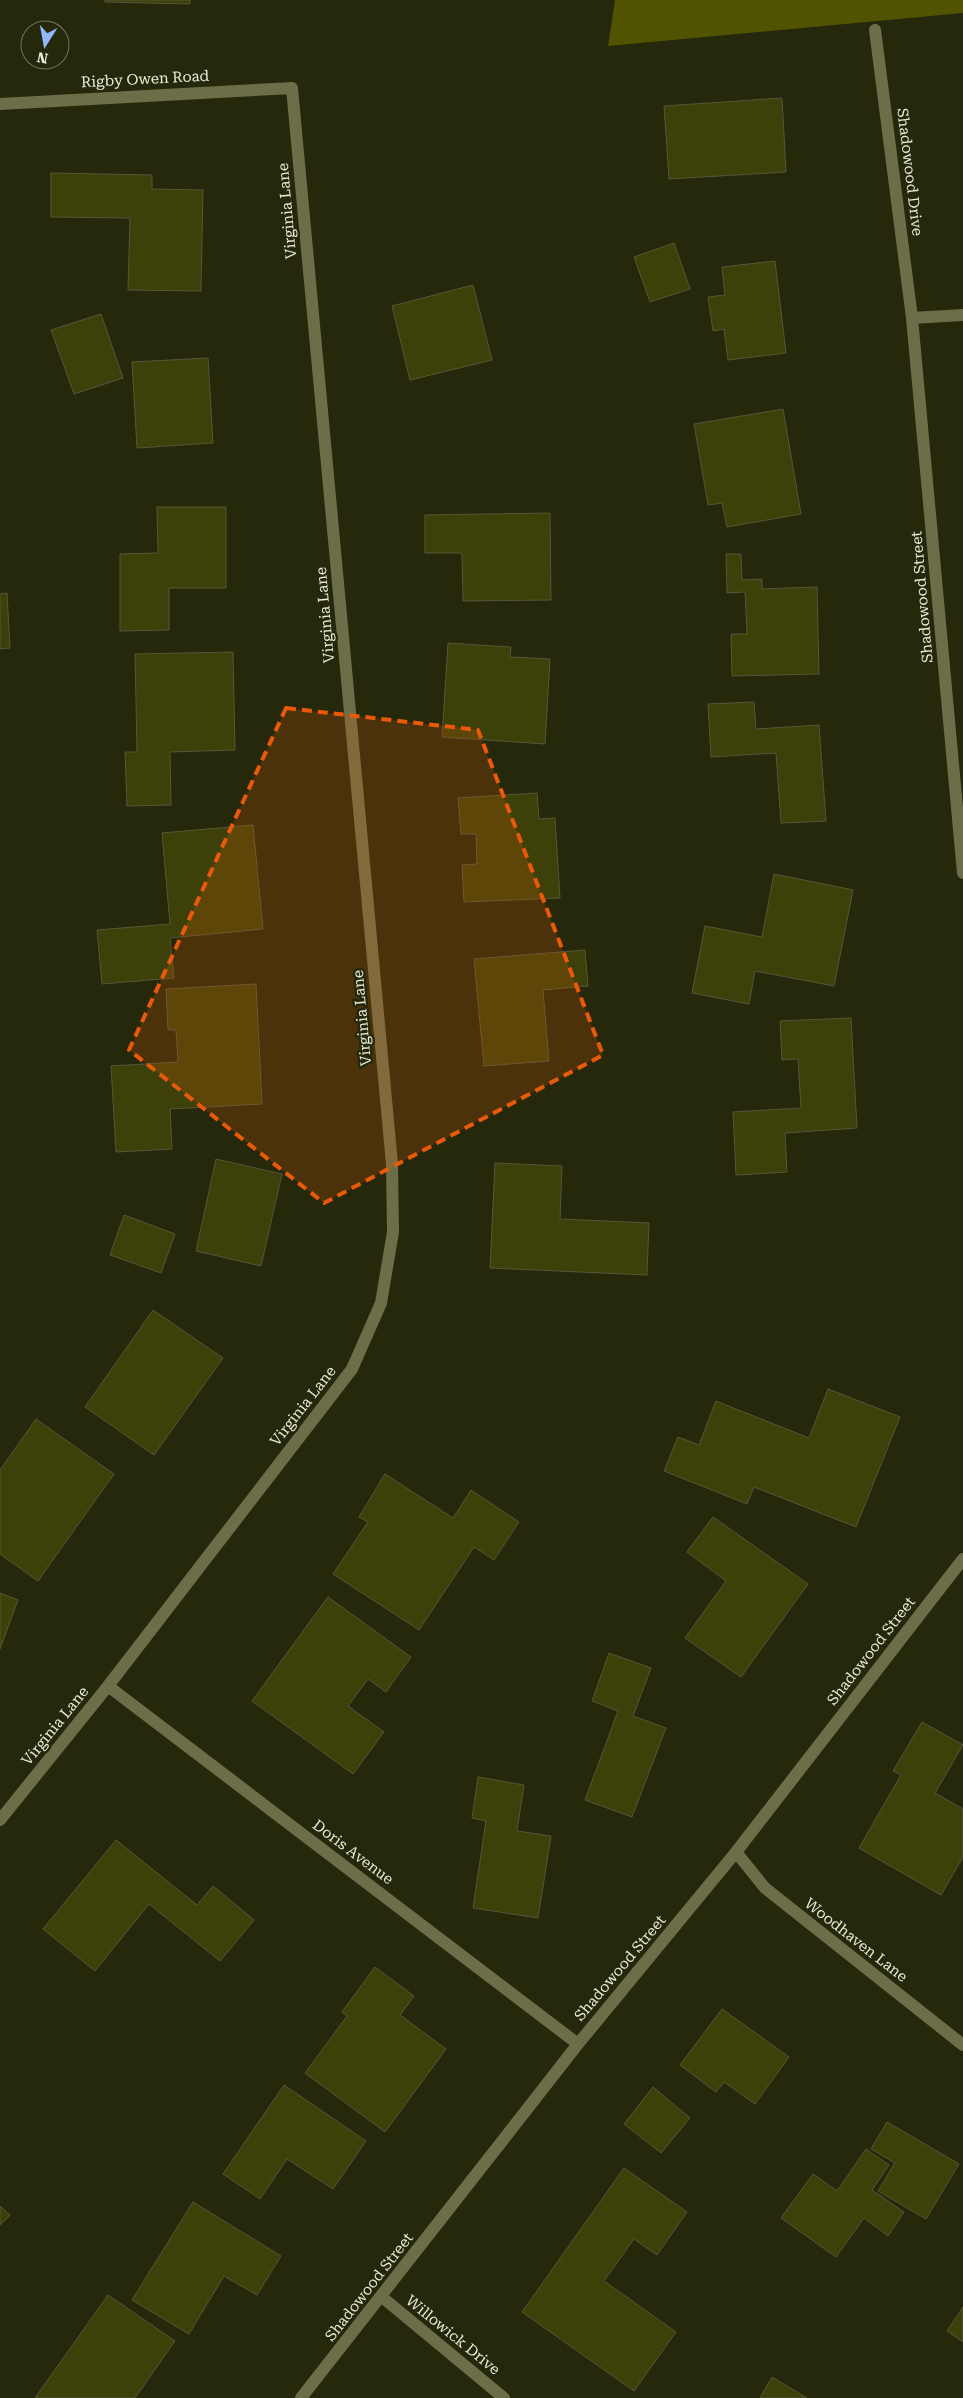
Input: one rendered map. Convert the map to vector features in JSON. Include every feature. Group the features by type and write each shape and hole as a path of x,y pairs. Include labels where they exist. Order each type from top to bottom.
{"street":[{"name":"Shadowood Drive","path":"875,30 912,318"},
{"name":"Rigby Owen Road","path":"0,104 292,88"},
{"name":"Virginia Lane","path":"0,1820 108,1686 352,1369 381,1303 393,1232 392,1164 292,88"},
{"path":"912,318 963,315"},
{"name":"Shadowood Street","path":"912,318 963,873"},
{"name":"Shadowood Street","path":"301,2398 382,2297 578,2044 736,1852 963,1559"},
{"name":"Doris Avenue","path":"108,1686 578,2044"},
{"name":"Woodhaven Lane","path":"736,1852 765,1888 963,2045"},
{"name":"Willowick Drive","path":"382,2297 504,2398"}],"highlighted area":[{"path":"286,708 478,730 603,1055 324,1203 129,1050"}],"shaded area":[{"path":"615,0 963,0 963,13 608,46"}],"building":[{"path":"105,0 190,0 190,4 105,2"},
{"path":"782,98 786,172 669,179 664,106"},
{"path":"51,173 152,175 152,189 203,190 201,291 128,290 130,218 51,217"},
{"path":"674,243 690,289 650,302 634,257"},
{"path":"775,261 786,353 728,360 724,329 713,331 708,297 725,295 722,267"},
{"path":"473,285 492,360 410,380 392,306"},
{"path":"101,314 123,378 74,394 51,330"},
{"path":"208,358 213,443 137,448 132,362"},
{"path":"783,409 801,514 727,527 722,503 708,505 694,424"},
{"path":"157,507 226,507 226,588 169,588 169,630 120,631 120,554 158,553"},
{"path":"550,513 551,600 463,601 462,553 425,553 425,515"},
{"path":"726,554 741,554 742,580 762,579 762,589 817,587 819,674 732,676 731,634 747,634 745,592 727,593"},
{"path":"7,593 10,648 0,649 0,594"},
{"path":"448,643 511,647 510,657 550,659 545,744 442,737"},
{"path":"233,652 235,750 170,752 171,805 127,806 125,752 137,752 135,654"},
{"path":"754,702 756,729 819,725 826,821 781,823 776,753 711,757 708,704"},
{"path":"537,793 539,819 555,818 560,898 464,902 462,865 477,864 476,834 461,834 458,798"},
{"path":"253,825 263,929 170,938 174,978 102,984 97,930 170,924 162,833"},
{"path":"774,874 853,890 834,986 755,971 749,1004 692,993 705,926 762,937"},
{"path":"585,950 588,986 543,990 549,1061 484,1066 474,959"},
{"path":"256,984 262,1104 170,1109 172,1149 116,1152 111,1066 178,1062 176,1030 168,1030 166,989"},
{"path":"851,1018 857,1128 785,1133 787,1172 736,1175 733,1112 801,1108 798,1059 782,1060 780,1021"},
{"path":"216,1159 282,1174 261,1266 196,1251"},
{"path":"495,1163 562,1166 560,1219 649,1223 647,1275 490,1268"},
{"path":"124,1215 175,1234 161,1273 110,1255"},
{"path":"153,1310 223,1358 154,1455 85,1407"},
{"path":"828,1389 900,1417 856,1527 754,1487 747,1504 664,1471 678,1437 699,1445 716,1401 809,1438"},
{"path":"36,1419 114,1474 38,1581 0,1554 0,1470"},
{"path":"385,1474 453,1518 471,1490 519,1522 494,1560 474,1547 419,1630 333,1574 368,1522 359,1517"},
{"path":"713,1517 808,1584 741,1677 685,1638 726,1581 687,1552"},
{"path":"0,1593 18,1600 0,1649"},
{"path":"328,1597 411,1657 386,1692 368,1679 348,1706 384,1732 353,1774 252,1701"},
{"path":"609,1653 651,1668 633,1716 666,1728 632,1817 585,1800 618,1711 592,1701"},
{"path":"922,1722 963,1745 935,1793 963,1809 963,1857 941,1895 859,1848 901,1775 893,1771"},
{"path":"478,1777 524,1785 517,1831 551,1836 538,1918 473,1908 486,1821 472,1818"},
{"path":"116,1840 197,1905 213,1886 254,1920 220,1961 149,1904 95,1971 43,1929"},
{"path":"375,1967 414,1996 400,2015 446,2049 385,2132 305,2073 347,2016 342,2012"},
{"path":"722,2009 789,2057 755,2104 724,2082 716,2092 680,2065"},
{"path":"284,2085 366,2141 333,2189 287,2159 260,2199 223,2174"},
{"path":"653,2087 690,2118 661,2153 624,2124"},
{"path":"887,2122 959,2164 926,2219 878,2191 895,2163 871,2149"},
{"path":"866,2149 889,2165 872,2190 904,2212 888,2236 864,2218 836,2257 781,2218 813,2174 837,2191"},
{"path":"624,2168 687,2212 657,2255 634,2239 604,2281 676,2332 634,2391 522,2312"},
{"path":"193,2202 281,2256 257,2295 224,2276 189,2334 132,2300"},
{"path":"0,2206 10,2215 0,2225"},
{"path":"108,2295 175,2341 135,2398 35,2398"},
{"path":"963,2307 963,2342 947,2331"},
{"path":"772,2377 807,2398 760,2398"}]}
